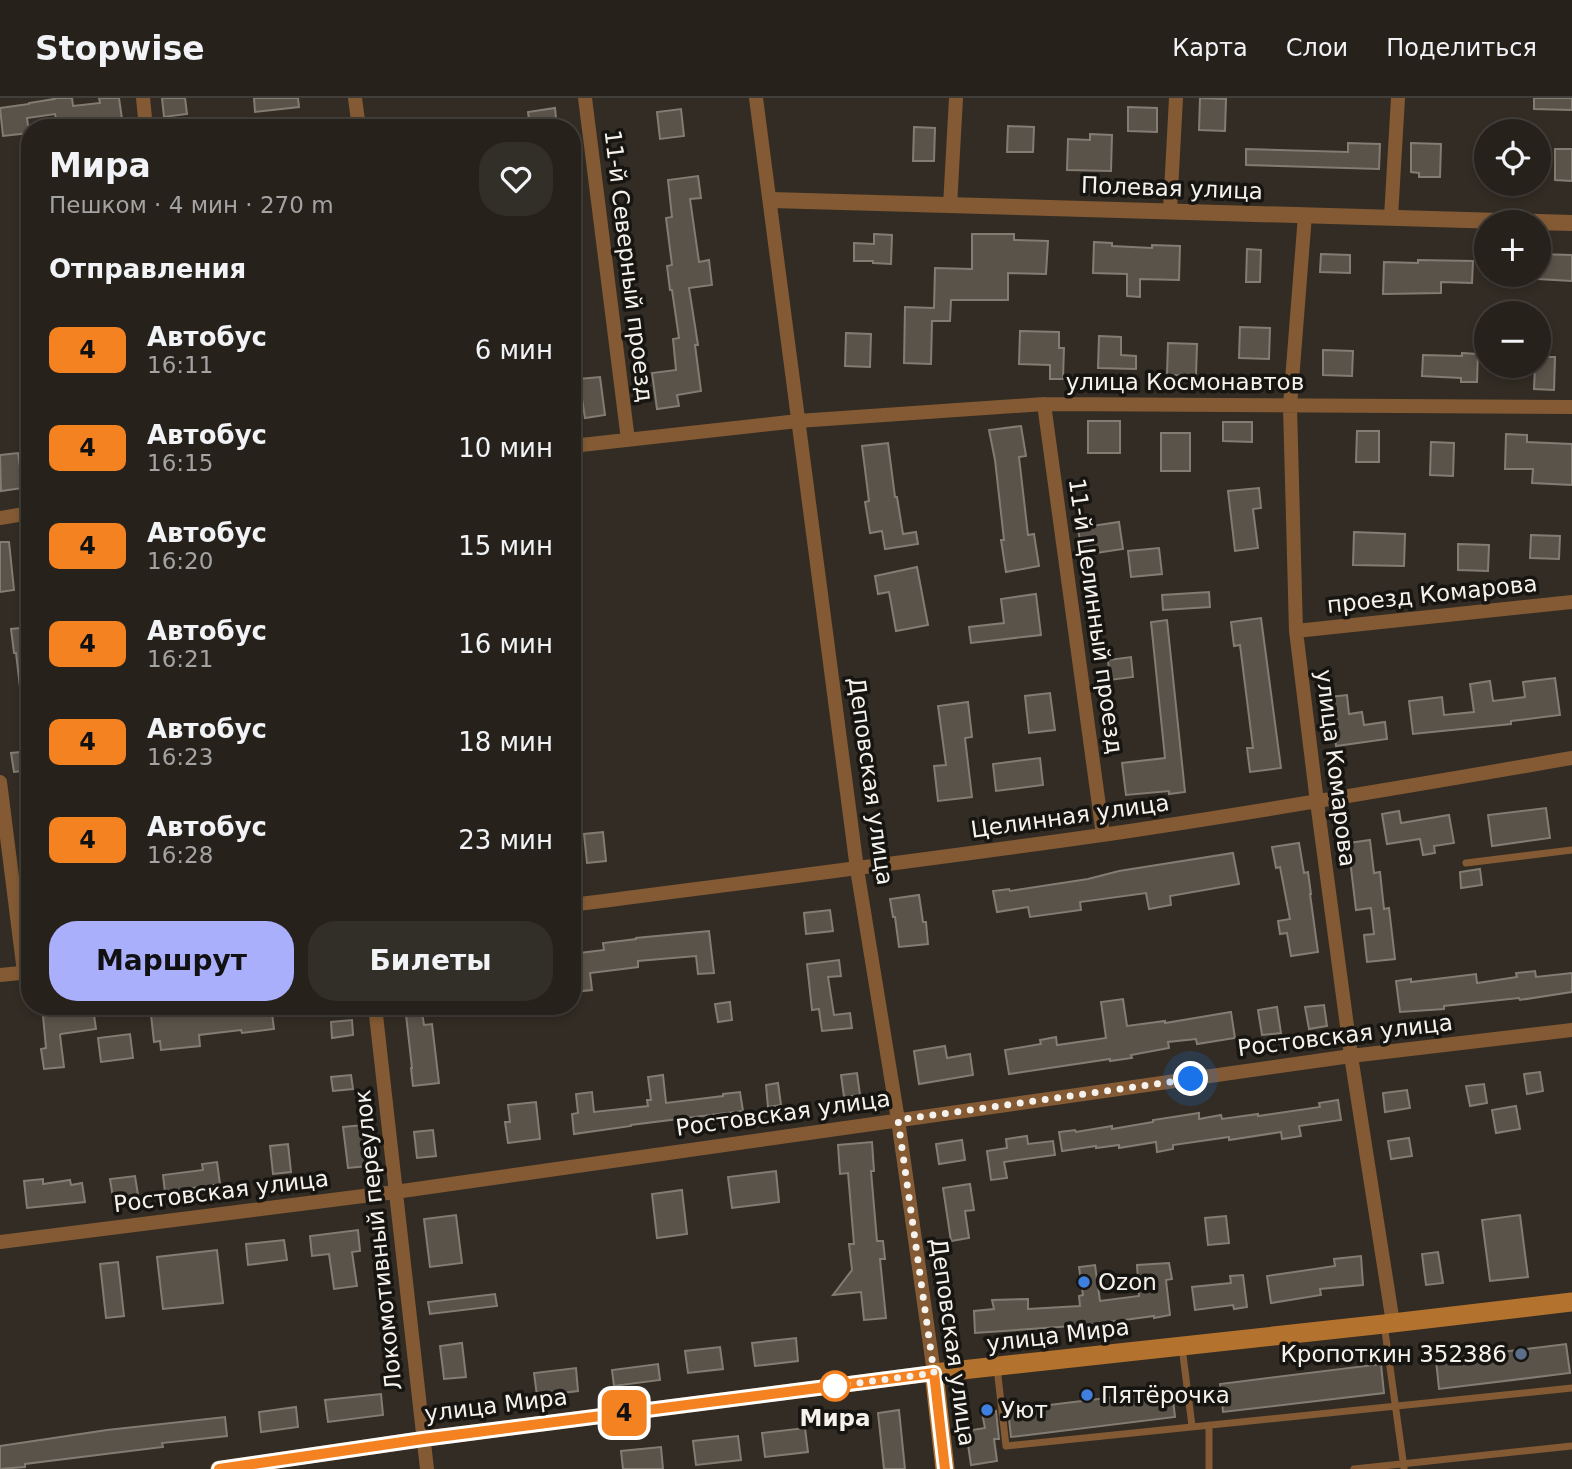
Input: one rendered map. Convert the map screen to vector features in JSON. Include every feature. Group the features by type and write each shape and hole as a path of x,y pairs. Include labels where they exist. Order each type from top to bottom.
{"main road":[{"name":"улица Мира","path":"934,1373 1572,1302"},
{"name":"Деповская улица","path":"934,1373 945,1469"}],"street":[{"path":"143,98 145,119"},
{"path":"355,98 358,119"},
{"name":"11-й Северный проезд","path":"585,98 628,440"},
{"name":"Деповская улица","path":"757,98 857,869 898,1120 934,1373"},
{"path":"950,206 956,98"},
{"path":"1170,210 1176,98"},
{"path":"1391,217 1398,98"},
{"name":"Полевая улица","path":"771,200 1572,223"},
{"name":"улица Комарова","path":"1305,215 1290,406 1296,631 1388,1324"},
{"name":"улица Космонавтов","path":"581,445 798,421 1044,404 1572,407"},
{"name":"11-й Целинный проезд","path":"1044,404 1103,835"},
{"path":"0,518 21,514"},
{"name":"проезд Комарова","path":"1296,631 1572,602"},
{"name":"Целинная улица","path":"581,904 1103,835 1317,802 1572,758"},
{"path":"0,782 21,930"},
{"path":"0,975 21,973"},
{"name":"Локомотивный переулок","path":"376,1015 427,1469"},
{"name":"Ростовская улица","path":"0,1242 395,1192 1351,1056 1572,1030"},
{"name":"улица Мира","path":"218,1469 423,1439 934,1373"}],"lane":[{"path":"1466,863 1572,850"},
{"path":"1388,1324 1403,1467"},
{"path":"1182,1345 1192,1426"},
{"path":"997,1367 1006,1447 1572,1388"},
{"path":"1209,1425 1209,1469"},
{"path":"1354,1469 1403,1467 1572,1446"}],"building":[{"path":"72,98 73,106 100,103 99,98 119,98 122,119 56,119 55,114 27,118 21,119 21,134 3,136 0,108"},
{"path":"162,98 185,98 187,114 164,117"},
{"path":"254,98 298,98 299,107 255,112"},
{"path":"1200,98 1226,99 1225,131 1199,130"},
{"path":"1534,98 1572,98 1572,110 1534,109"},
{"path":"1128,107 1157,108 1157,132 1128,131"},
{"path":"555,108 556,119 529,119 528,112"},
{"path":"681,109 684,136 660,139 657,112"},
{"path":"1008,126 1034,127 1033,152 1007,152"},
{"path":"914,127 935,128 934,161 913,161"},
{"path":"1090,134 1112,135 1111,171 1067,170 1068,139 1090,140"},
{"path":"1348,143 1380,144 1379,169 1246,165 1246,149 1348,152"},
{"path":"1411,143 1441,144 1440,177 1419,177 1419,173 1411,172"},
{"path":"1555,149 1572,149 1572,181 1555,180"},
{"path":"698,176 701,198 690,199 699,262 709,260 712,285 689,288 698,345 695,345 701,391 677,395 679,406 657,409 652,373 676,370 673,339 679,338 667,266 672,265 666,218 672,217 668,180"},
{"path":"874,234 892,235 891,264 854,261 854,243 874,244"},
{"path":"972,234 1014,234 1014,240 1048,241 1046,274 1008,273 1008,300 951,300 950,321 932,321 931,364 904,363 905,307 934,308 935,268 972,269"},
{"path":"1094,242 1112,243 1112,246 1152,248 1152,245 1180,246 1179,280 1140,279 1140,297 1127,296 1127,274 1093,273"},
{"path":"1247,249 1261,250 1260,282 1246,282"},
{"path":"1321,254 1350,255 1350,273 1320,272"},
{"path":"1551,254 1572,255 1572,281 1551,280"},
{"path":"1418,260 1473,261 1472,283 1441,282 1441,293 1383,294 1384,262 1418,263"},
{"path":"1240,327 1270,328 1269,359 1239,358"},
{"path":"1020,331 1059,332 1059,348 1064,348 1063,379 1050,379 1050,365 1019,364"},
{"path":"846,333 871,334 870,367 845,366"},
{"path":"1099,336 1121,337 1121,355 1136,356 1136,369 1098,368"},
{"path":"1168,343 1197,344 1196,376 1167,375"},
{"path":"1323,350 1353,351 1352,376 1323,375"},
{"path":"1462,353 1474,354 1474,378 1477,378 1477,382 1461,382 1461,378 1422,376 1423,355 1462,356"},
{"path":"1551,357 1555,357 1554,390 1534,389 1534,378 1551,378"},
{"path":"600,377 605,415 585,418 581,379"},
{"path":"1088,421 1120,421 1120,453 1088,453"},
{"path":"1223,422 1252,422 1252,442 1223,441"},
{"path":"1021,426 1026,456 1019,457 1028,535 1034,534 1039,566 1006,572 995,460 989,430"},
{"path":"1357,431 1379,431 1379,462 1356,462"},
{"path":"1161,433 1190,433 1190,471 1161,471"},
{"path":"1506,434 1527,435 1527,442 1572,444 1572,485 1532,483 1533,469 1505,469"},
{"path":"1431,442 1454,443 1453,476 1430,475"},
{"path":"888,443 903,534 916,532 918,544 885,549 882,531 870,533 865,502 869,501 862,446"},
{"path":"18,453 21,488 1,491 0,455"},
{"path":"1259,488 1261,508 1253,509 1258,548 1235,551 1228,491"},
{"path":"1119,522 1123,549 1082,555 1078,528"},
{"path":"1354,532 1405,534 1404,566 1353,565"},
{"path":"1531,535 1560,536 1559,559 1530,558"},
{"path":"0,542 9,542 14,590 0,592"},
{"path":"1458,544 1489,545 1488,571 1458,570"},
{"path":"1159,548 1162,574 1131,577 1128,551"},
{"path":"917,567 928,625 896,631 889,592 878,594 875,576"},
{"path":"1209,592 1210,607 1163,610 1162,595"},
{"path":"1036,594 1041,635 971,643 969,627 1004,623 1001,599"},
{"path":"1261,618 1281,768 1250,772 1247,748 1253,748 1240,645 1234,646 1231,622"},
{"path":"1167,620 1185,792 1126,795 1122,763 1165,758 1151,622"},
{"path":"21,628 21,696 16,653 11,629"},
{"path":"1131,657 1133,677 1110,680 1108,660"},
{"path":"1555,678 1560,715 1511,721 1511,724 1413,734 1409,701 1442,697 1444,715 1474,712 1470,684 1490,681 1493,701 1525,697 1523,682"},
{"path":"1050,693 1055,730 1029,733 1025,696"},
{"path":"1347,695 1349,714 1362,712 1364,725 1385,722 1387,739 1336,746 1330,697"},
{"path":"968,702 972,737 965,738 972,797 938,801 934,766 946,765 938,706"},
{"path":"21,752 21,771 14,772 11,753"},
{"path":"1040,758 1043,785 996,791 993,764"},
{"path":"1546,808 1550,838 1492,846 1488,815"},
{"path":"1399,811 1401,823 1449,815 1454,843 1434,846 1435,853 1423,855 1420,839 1387,844 1382,814"},
{"path":"603,832 606,861 587,863 584,834"},
{"path":"1370,840 1374,873 1380,872 1384,909 1389,908 1395,959 1367,962 1364,935 1374,934 1371,908 1356,910 1348,843"},
{"path":"1299,843 1304,873 1308,872 1318,952 1291,956 1287,933 1280,934 1278,921 1290,919 1280,867 1276,868 1272,847"},
{"path":"1233,853 1239,884 1170,896 1171,905 1149,909 1146,893 1080,902 1081,910 1030,917 1028,907 997,912 993,891 1010,891 1088,879 1119,871"},
{"path":"1480,869 1482,885 1461,888 1460,872"},
{"path":"919,895 928,944 899,947 890,899"},
{"path":"830,910 833,931 806,934 804,913"},
{"path":"709,931 714,973 698,974 696,956 638,961 638,967 590,973 592,990 581,991 581,953 604,950 603,943"},
{"path":"839,960 841,976 828,977 834,1015 850,1013 852,1028 822,1031 819,1009 812,1010 807,964"},
{"path":"1535,971 1536,977 1572,973 1572,992 1520,1000 1444,1006 1444,1009 1400,1012 1396,981 1411,979 1411,982 1476,974 1477,983 1517,977 1516,973"},
{"path":"1123,999 1127,1026 1231,1012 1235,1038 1197,1044 1196,1039 1168,1042 1169,1048 1131,1055 1132,1058 1009,1074 1005,1050 1041,1044 1040,1040 1056,1037 1057,1045 1106,1038 1101,1002"},
{"path":"730,1002 732,1020 718,1022 715,1004"},
{"path":"1324,1005 1327,1026 1309,1029 1305,1007"},
{"path":"1277,1007 1281,1033 1262,1035 1258,1010"},
{"path":"94,1015 96,1029 60,1035 64,1067 44,1069 41,1049 46,1048 43,1016"},
{"path":"151,1015 272,1015 274,1029 199,1035 200,1046 161,1050 160,1041 154,1042"},
{"path":"406,1015 422,1015 424,1025 432,1024 439,1083 413,1086"},
{"path":"352,1020 353,1035 332,1038 331,1022"},
{"path":"130,1034 133,1058 101,1062 98,1038"},
{"path":"945,1046 947,1058 970,1054 973,1075 919,1084 914,1051"},
{"path":"1540,1072 1543,1091 1527,1094 1524,1074"},
{"path":"857,1073 860,1095 844,1097 841,1075"},
{"path":"351,1075 353,1089 333,1091 331,1077"},
{"path":"663,1075 666,1103 740,1092 743,1111 574,1134 572,1114 578,1113 576,1094 592,1092 594,1112 648,1106 647,1100 651,1100 648,1077"},
{"path":"778,1083 781,1105 768,1107 766,1085"},
{"path":"1484,1084 1487,1103 1470,1106 1466,1086"},
{"path":"1407,1090 1410,1108 1385,1112 1383,1093"},
{"path":"1338,1100 1341,1120 1299,1126 1301,1136 1282,1139 1281,1132 1173,1145 1173,1149 1157,1152 1156,1142 1119,1148 1119,1145 1096,1146 1062,1151 1059,1132 1112,1126 1112,1129 1199,1113 1199,1119 1221,1115 1222,1119 1258,1116 1320,1107 1319,1103"},
{"path":"536,1102 540,1139 508,1143 505,1122 510,1122 508,1105"},
{"path":"1516,1106 1520,1129 1496,1133 1492,1110"},
{"path":"363,1125 368,1166 348,1168 343,1127"},
{"path":"433,1130 436,1156 417,1158 414,1132"},
{"path":"1027,1136 1028,1144 1053,1141 1055,1155 1004,1162 1007,1178 991,1180 987,1151 1007,1148 1006,1139"},
{"path":"1409,1138 1412,1156 1391,1159 1388,1141"},
{"path":"962,1140 965,1160 939,1164 936,1144"},
{"path":"872,1142 874,1171 871,1171 877,1241 883,1241 885,1259 880,1259 886,1318 864,1320 861,1292 833,1295 852,1270 849,1244 854,1244 848,1173 840,1174 838,1145"},
{"path":"288,1144 291,1172 273,1174 270,1146"},
{"path":"217,1162 220,1184 165,1192 163,1175 203,1170 202,1164"},
{"path":"776,1171 779,1202 732,1208 728,1177"},
{"path":"135,1176 138,1195 113,1198 110,1179"},
{"path":"43,1179 43,1184 70,1180 71,1185 82,1183 85,1202 27,1208 24,1181"},
{"path":"970,1184 974,1210 965,1211 969,1238 951,1241 943,1188"},
{"path":"682,1190 687,1234 657,1238 652,1194"},
{"path":"456,1215 462,1263 430,1267 424,1219"},
{"path":"1520,1215 1528,1277 1490,1281 1482,1220"},
{"path":"1226,1216 1229,1243 1208,1245 1205,1218"},
{"path":"358,1230 360,1251 352,1252 357,1286 334,1289 329,1254 312,1256 310,1236"},
{"path":"284,1240 287,1260 248,1265 246,1244"},
{"path":"217,1250 223,1303 163,1309 157,1257"},
{"path":"1438,1252 1443,1283 1426,1285 1422,1254"},
{"path":"1361,1256 1363,1285 1320,1289 1321,1295 1271,1303 1267,1276 1335,1266 1334,1259"},
{"path":"118,1262 124,1316 106,1318 100,1264"},
{"path":"1169,1263 1172,1279 1166,1280 1170,1315 1087,1325 975,1333 974,1311 994,1309 992,1300 1028,1299 1028,1309 1080,1306 1079,1296 1083,1295 1079,1267 1095,1265 1100,1301 1139,1296 1137,1265"},
{"path":"1243,1275 1247,1307 1234,1309 1233,1305 1195,1310 1192,1287 1231,1283 1230,1276"},
{"path":"495,1294 497,1306 430,1314 428,1302"},
{"path":"796,1338 798,1361 755,1366 752,1343"},
{"path":"462,1343 466,1377 444,1379 440,1346"},
{"path":"1566,1344 1570,1373 1439,1389 1436,1360"},
{"path":"720,1347 723,1369 688,1373 685,1351"},
{"path":"658,1364 660,1380 614,1386 612,1370"},
{"path":"1381,1364 1384,1393 1223,1412 1220,1384"},
{"path":"576,1368 578,1391 537,1396 534,1373"},
{"path":"1172,1390 1175,1417 1011,1437 1008,1410"},
{"path":"381,1394 383,1415 328,1422 325,1400"},
{"path":"296,1407 298,1427 261,1432 259,1412"},
{"path":"899,1410 905,1469 884,1469 878,1413"},
{"path":"996,1411 999,1439 994,1439 997,1461 971,1465 966,1431 985,1428 982,1413"},
{"path":"225,1417 227,1436 162,1443 163,1447 0,1469 0,1446 107,1430"},
{"path":"805,1428 808,1452 765,1457 762,1433"},
{"path":"738,1436 741,1460 696,1465 693,1441"},
{"path":"661,1447 663,1469 623,1469 621,1451"}],"bus line":[{"name":"4","path":"219,1469 423,1439 934,1373 945,1469"}],"place":[{"name":"Ozon","path":"1084,1282"},
{"name":"Кропоткин 352386","path":"1521,1354"},
{"name":"Мира","path":"835,1386"},
{"name":"Пятёрочка","path":"1087,1395"},
{"name":"Уют","path":"987,1410"}],"route":[{"path":"835,1386 934,1373 898,1120 1191,1079"}]}
